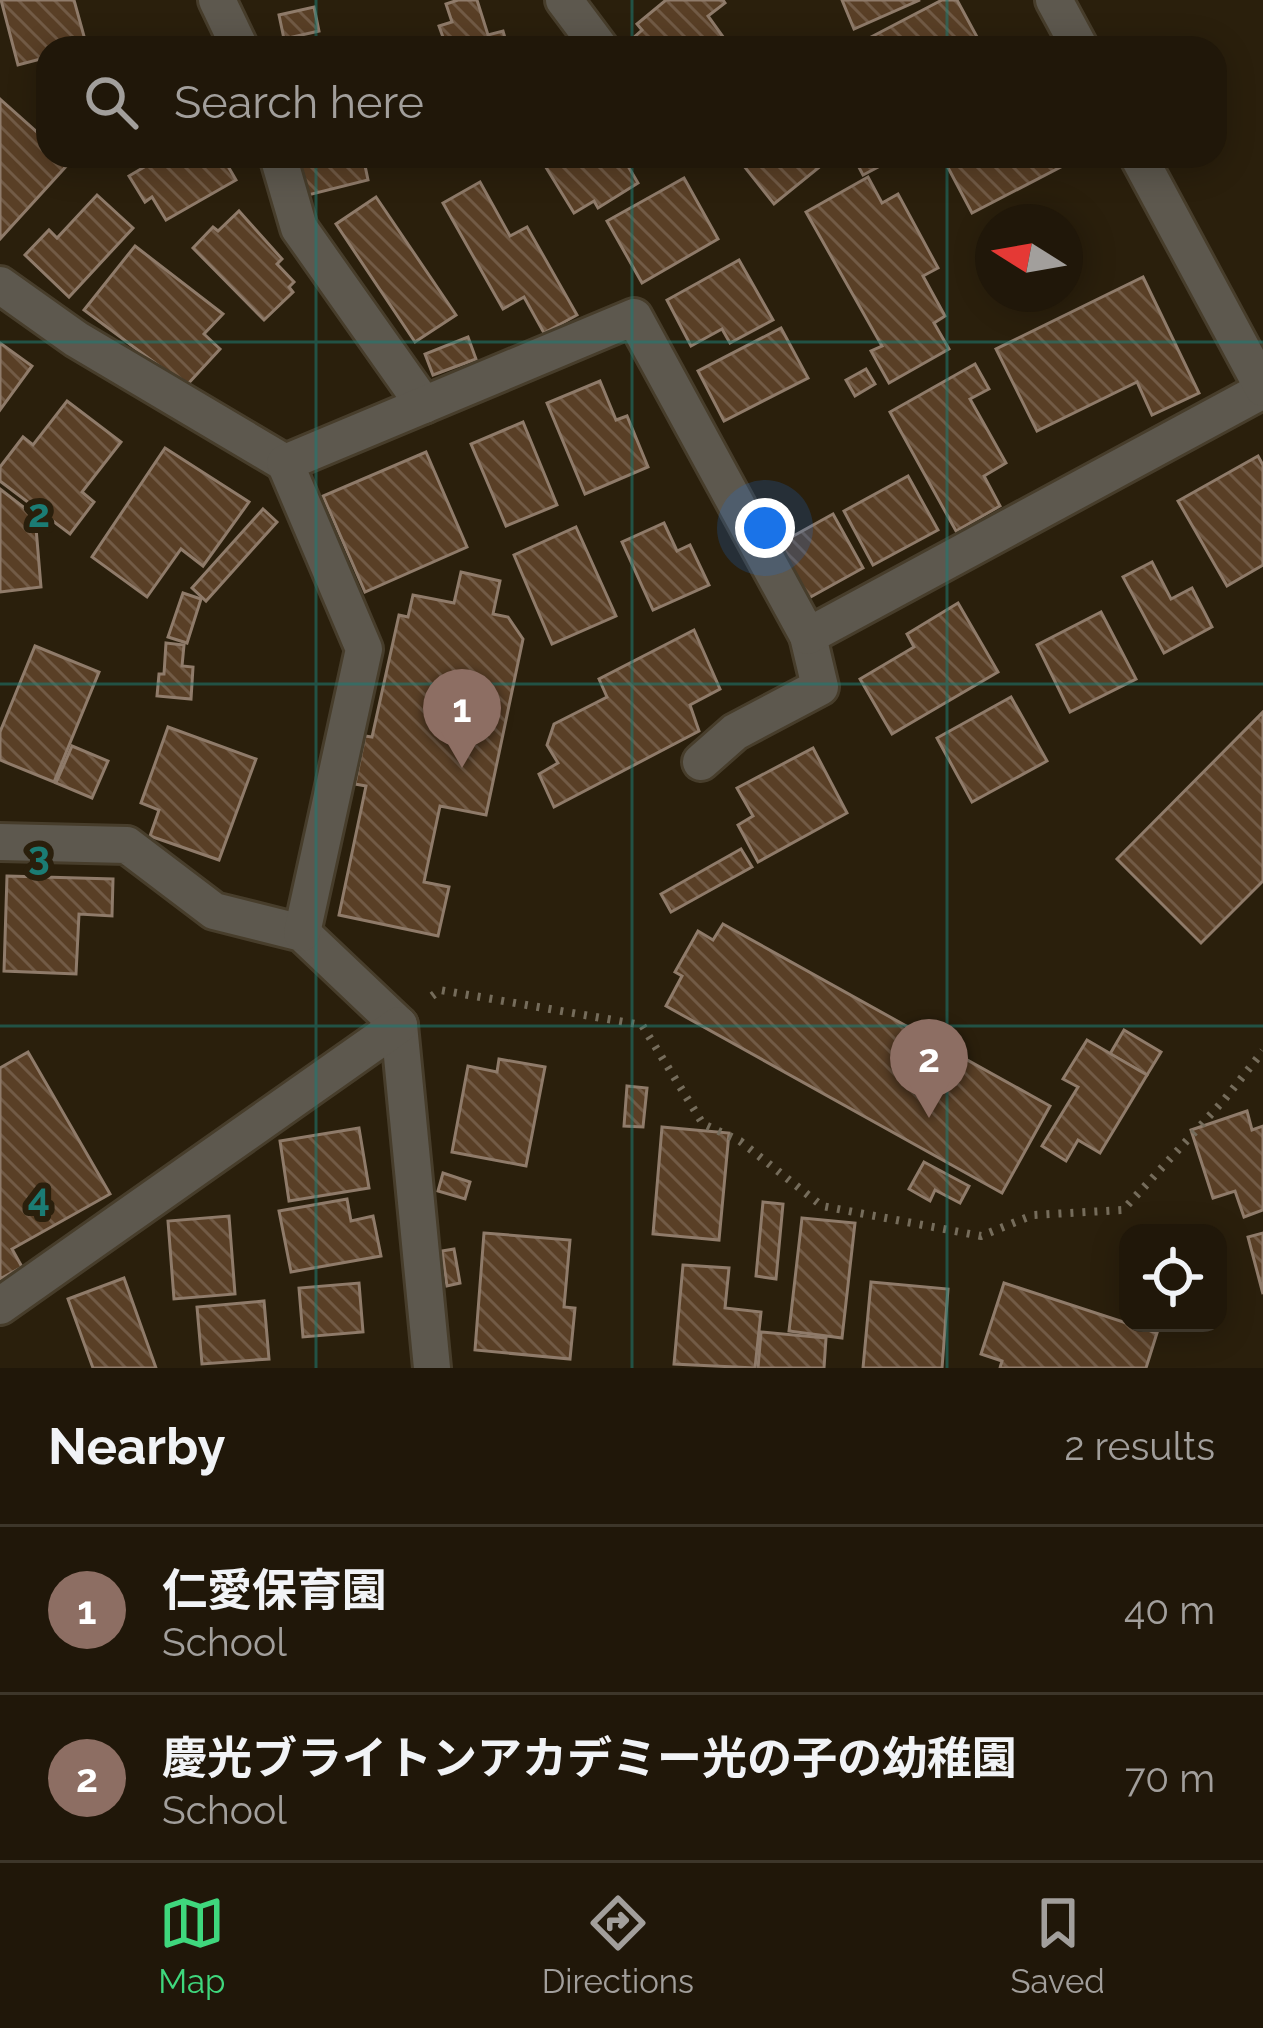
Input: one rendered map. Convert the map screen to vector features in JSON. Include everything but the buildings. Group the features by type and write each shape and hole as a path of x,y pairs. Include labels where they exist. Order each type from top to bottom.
{"street":[{"path":"217,0 234,36"},
{"path":"564,0 591,36"},
{"path":"1054,0 1074,36"},
{"path":"282,168 299,227 424,405"},
{"path":"808,636 1263,389 1144,168"},
{"path":"0,285 76,339 285,463 364,649 302,933"},
{"path":"285,463 634,317 808,636 820,687 735,732 701,762"},
{"path":"0,842 127,845 214,911 302,933 399,1025 432,1368"},
{"path":"0,1306 399,1025"}],"path":[{"path":"399,1025 440,990 642,1025 703,1124 740,1141 822,1206 981,1236 1034,1215 1124,1210 1263,1051"}],"place":[{"name":"仁愛保育園","path":"462,768"},
{"name":"慶光ブライトンアカデミー光の子の幼稚園","path":"929,1118"}]}
